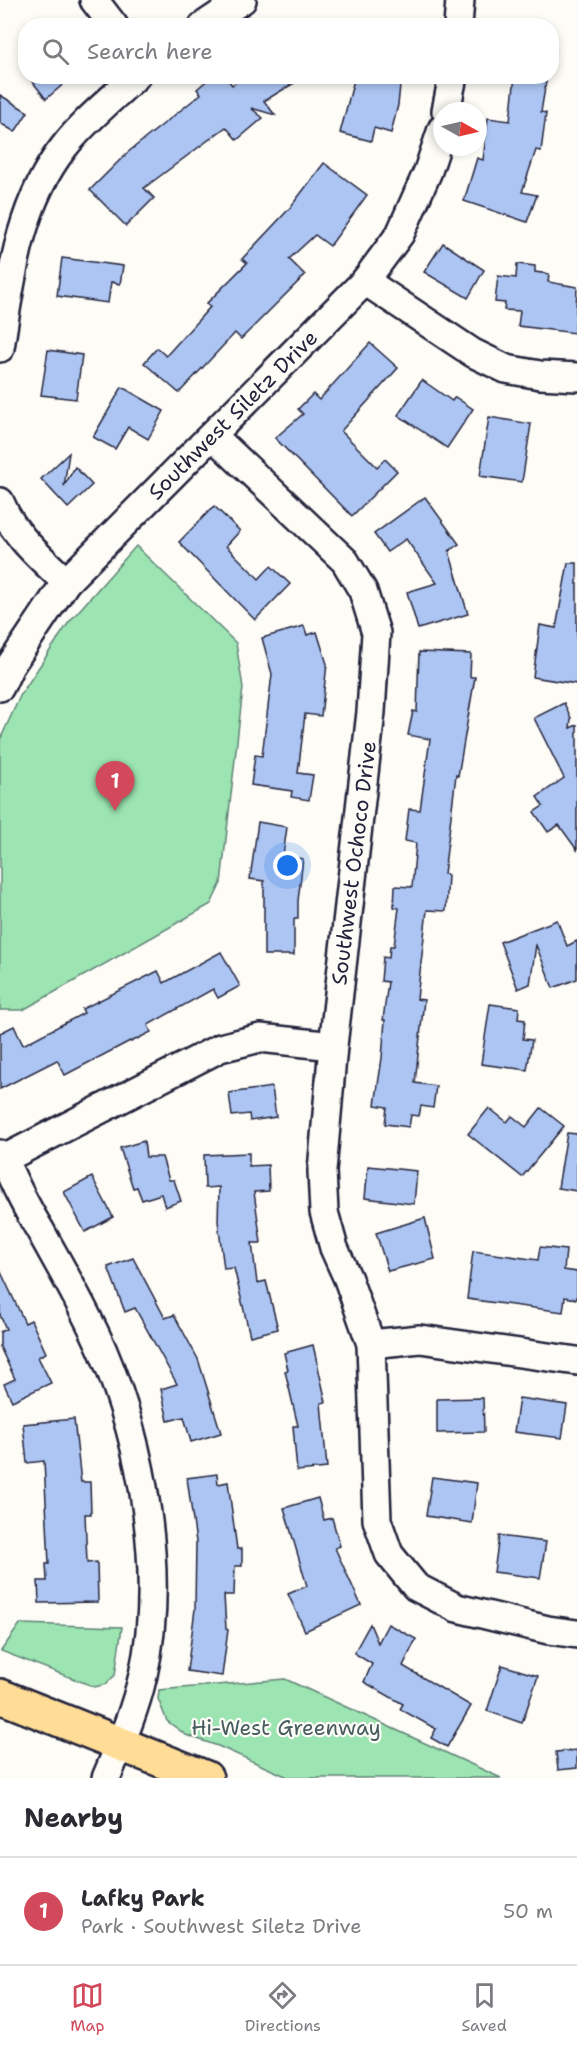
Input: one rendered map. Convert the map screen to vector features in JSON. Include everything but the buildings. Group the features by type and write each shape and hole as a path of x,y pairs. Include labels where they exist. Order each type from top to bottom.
{"main road":[{"path":"0,1696 206,1778"}],"street":[{"path":"94,0 108,18"},
{"path":"215,18 243,0"},
{"path":"459,18 460,0"},
{"path":"0,348 11,279 22,231 38,187 64,147 128,84"},
{"path":"448,102 451,84"},
{"name":"Southwest Siletz Drive","path":"0,687 10,666 54,596 66,582 365,281 400,234 433,156"},
{"path":"365,281 473,353 506,369 540,375 577,377"},
{"name":"Southwest Ochoco Drive","path":"213,436 345,561 363,591 376,633 371,712 333,1046 322,1170 324,1212 334,1248 348,1279 371,1344 376,1520 389,1554 416,1587 457,1608 548,1630 577,1634"},
{"path":"0,502 23,540 66,582"},
{"path":"106,1778 120,1745 142,1677 149,1643 152,1573 144,1496 129,1420 103,1351 1,1158 220,1048 260,1038 333,1046"},
{"path":"371,1344 420,1339 577,1361"}],"green space":[{"path":"136,546 236,643 243,688 221,883 211,904 23,1010 0,1010 0,740 21,694 69,622"},
{"path":"20,1624 122,1627 115,1675 106,1684 95,1687 1,1651"},
{"name":"Hi-West Greenway","path":"285,1679 501,1778 290,1778 218,1746 186,1735 167,1721 158,1699 159,1690"}],"place":[{"name":"Lafky Park","path":"115,811"}]}
